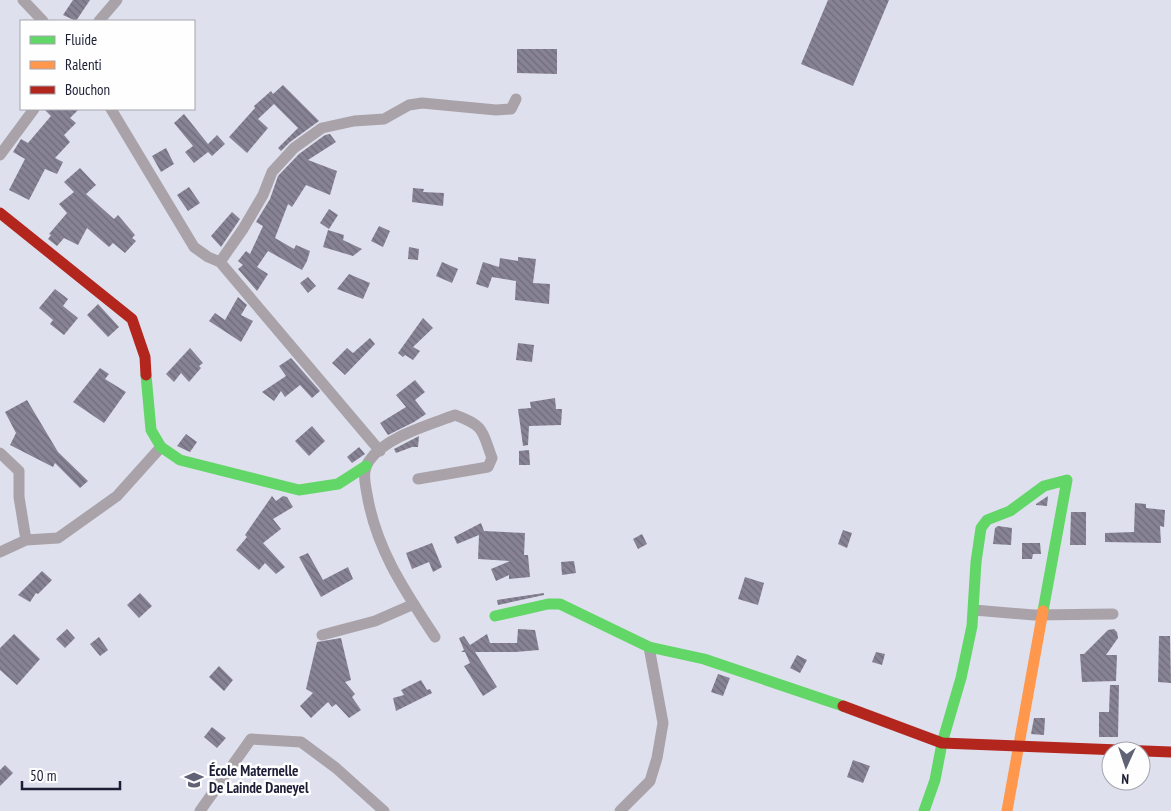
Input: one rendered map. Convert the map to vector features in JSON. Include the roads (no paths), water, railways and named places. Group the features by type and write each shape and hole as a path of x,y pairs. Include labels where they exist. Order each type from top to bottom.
{"street":[{"path":"22,0 42,20"},
{"path":"100,20 117,0"},
{"path":"220,262 244,229 263,195 272,172 294,148 322,128 354,120 384,119 408,105 437,103 503,110 510,109 516,99"},
{"path":"0,155 33,110"},
{"path":"112,110 194,247 208,257 220,262 380,450"},
{"path":"0,213 132,319 145,357 151,430 160,447 180,460 299,490 338,484 366,466 380,450 405,434 455,414 471,420 487,436 492,458 488,467 418,479"},
{"path":"0,552 26,540 58,538 117,496 160,447"},
{"path":"0,453 19,470 19,497 26,540"},
{"path":"366,466 364,478 371,522 381,547 435,637"},
{"path":"924,811 935,780 942,743 961,678 974,610 976,562 982,528 987,520 1010,511 1044,486 1067,480 1007,811"},
{"path":"322,635 375,621 414,604"},
{"path":"495,616 548,604 560,604 649,647 704,659 782,684 942,743 1018,748 1171,752"},
{"path":"974,610 1042,615 1113,614"},
{"path":"620,811 650,781 657,758 663,723 649,647"},
{"path":"200,811 251,739 301,742 336,768 384,811"}],"place":[{"name":"École Maternelle De Lainde Daneyel","path":"194,780"}]}
